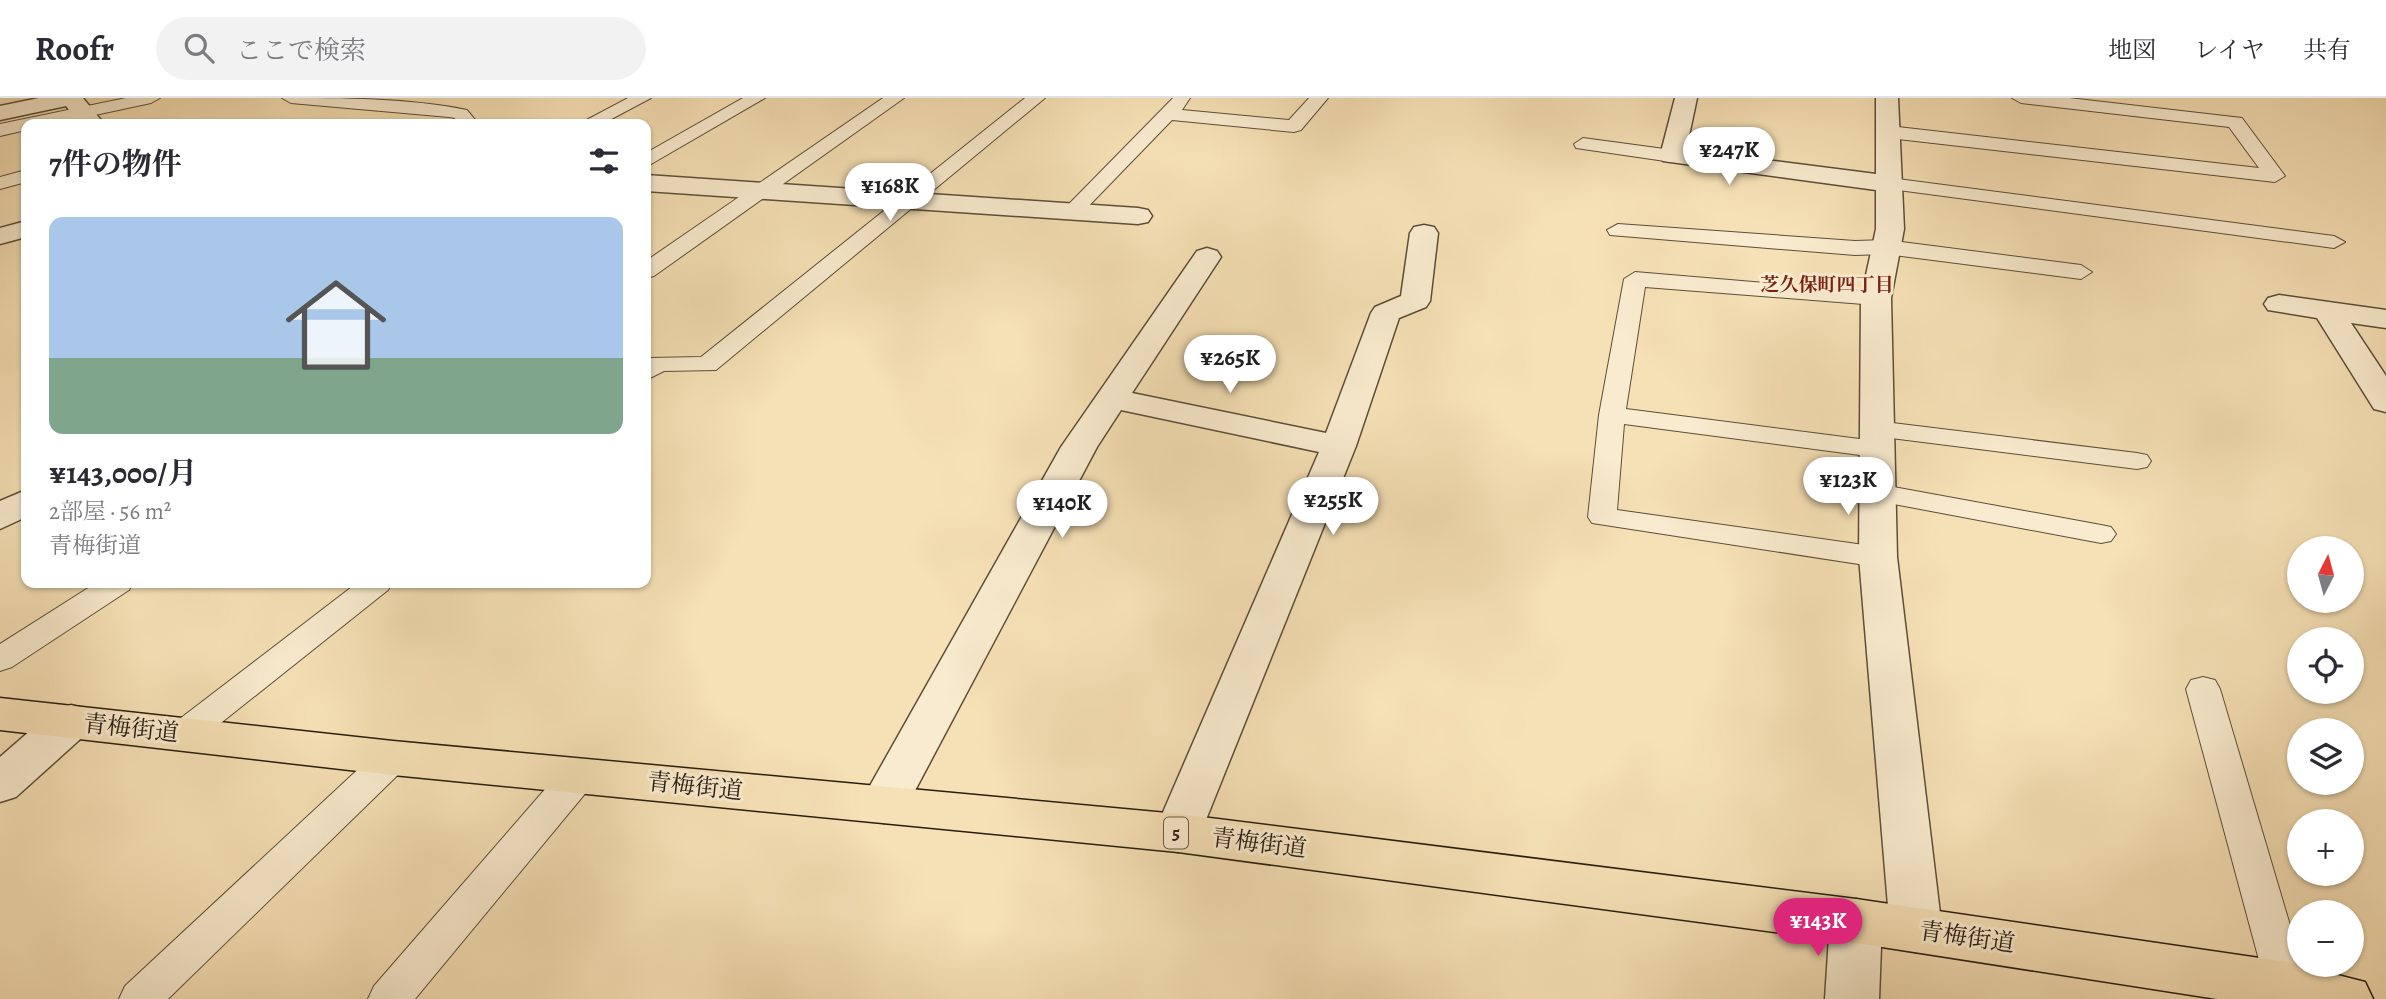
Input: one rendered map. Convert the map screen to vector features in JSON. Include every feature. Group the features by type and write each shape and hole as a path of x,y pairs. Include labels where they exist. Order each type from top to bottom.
{"main road":[{"name":"青梅街道","path":"0,713 393,758 1178,833 1856,921 2267,989 2346,999"}],"street":[{"path":"1686,98 1672,156 1890,184"},
{"path":"0,113 79,108"},
{"path":"1888,115 1890,229 1876,298 1878,557 1916,930"},
{"path":"651,183 1138,216"},
{"path":"0,236 21,230"},
{"path":"1178,833 1339,446 1387,313 1415,300 1424,233"},
{"path":"884,804 1079,447 1207,257"},
{"path":"2279,304 2386,319"},
{"path":"2328,312 2386,402"},
{"path":"1110,398 1339,446"},
{"path":"0,517 21,504"},
{"path":"0,784 71,721"},
{"path":"1852,999 1856,921"}],"lane":[{"path":"40,119 79,108 151,98"},
{"path":"291,98 449,112 461,114 465,119"},
{"path":"598,119 642,98"},
{"path":"651,158 756,98"},
{"path":"651,268 895,98"},
{"path":"651,369 658,363 707,365 1036,98"},
{"path":"1072,212 1183,98"},
{"path":"1168,114 1294,126 1318,98"},
{"path":"1888,115 2276,176 2235,122 2021,98"},
{"path":"0,130 21,124"},
{"path":"1583,144 1672,156"},
{"path":"0,183 21,177"},
{"path":"1890,184 2334,242"},
{"path":"1618,230 1679,227 1855,248 1886,247 2081,272"},
{"path":"1876,298 1635,279 1612,415 1602,517 1878,557"},
{"path":"1612,415 2137,461"},
{"path":"1877,493 2101,534"},
{"path":"0,659 110,588"},
{"path":"185,733 371,588"},
{"path":"2203,690 2267,989"},
{"path":"140,999 393,758"},
{"path":"389,999 580,774"}],"district":[{"name":"芝久保町四丁目","path":"1827,285"}]}
